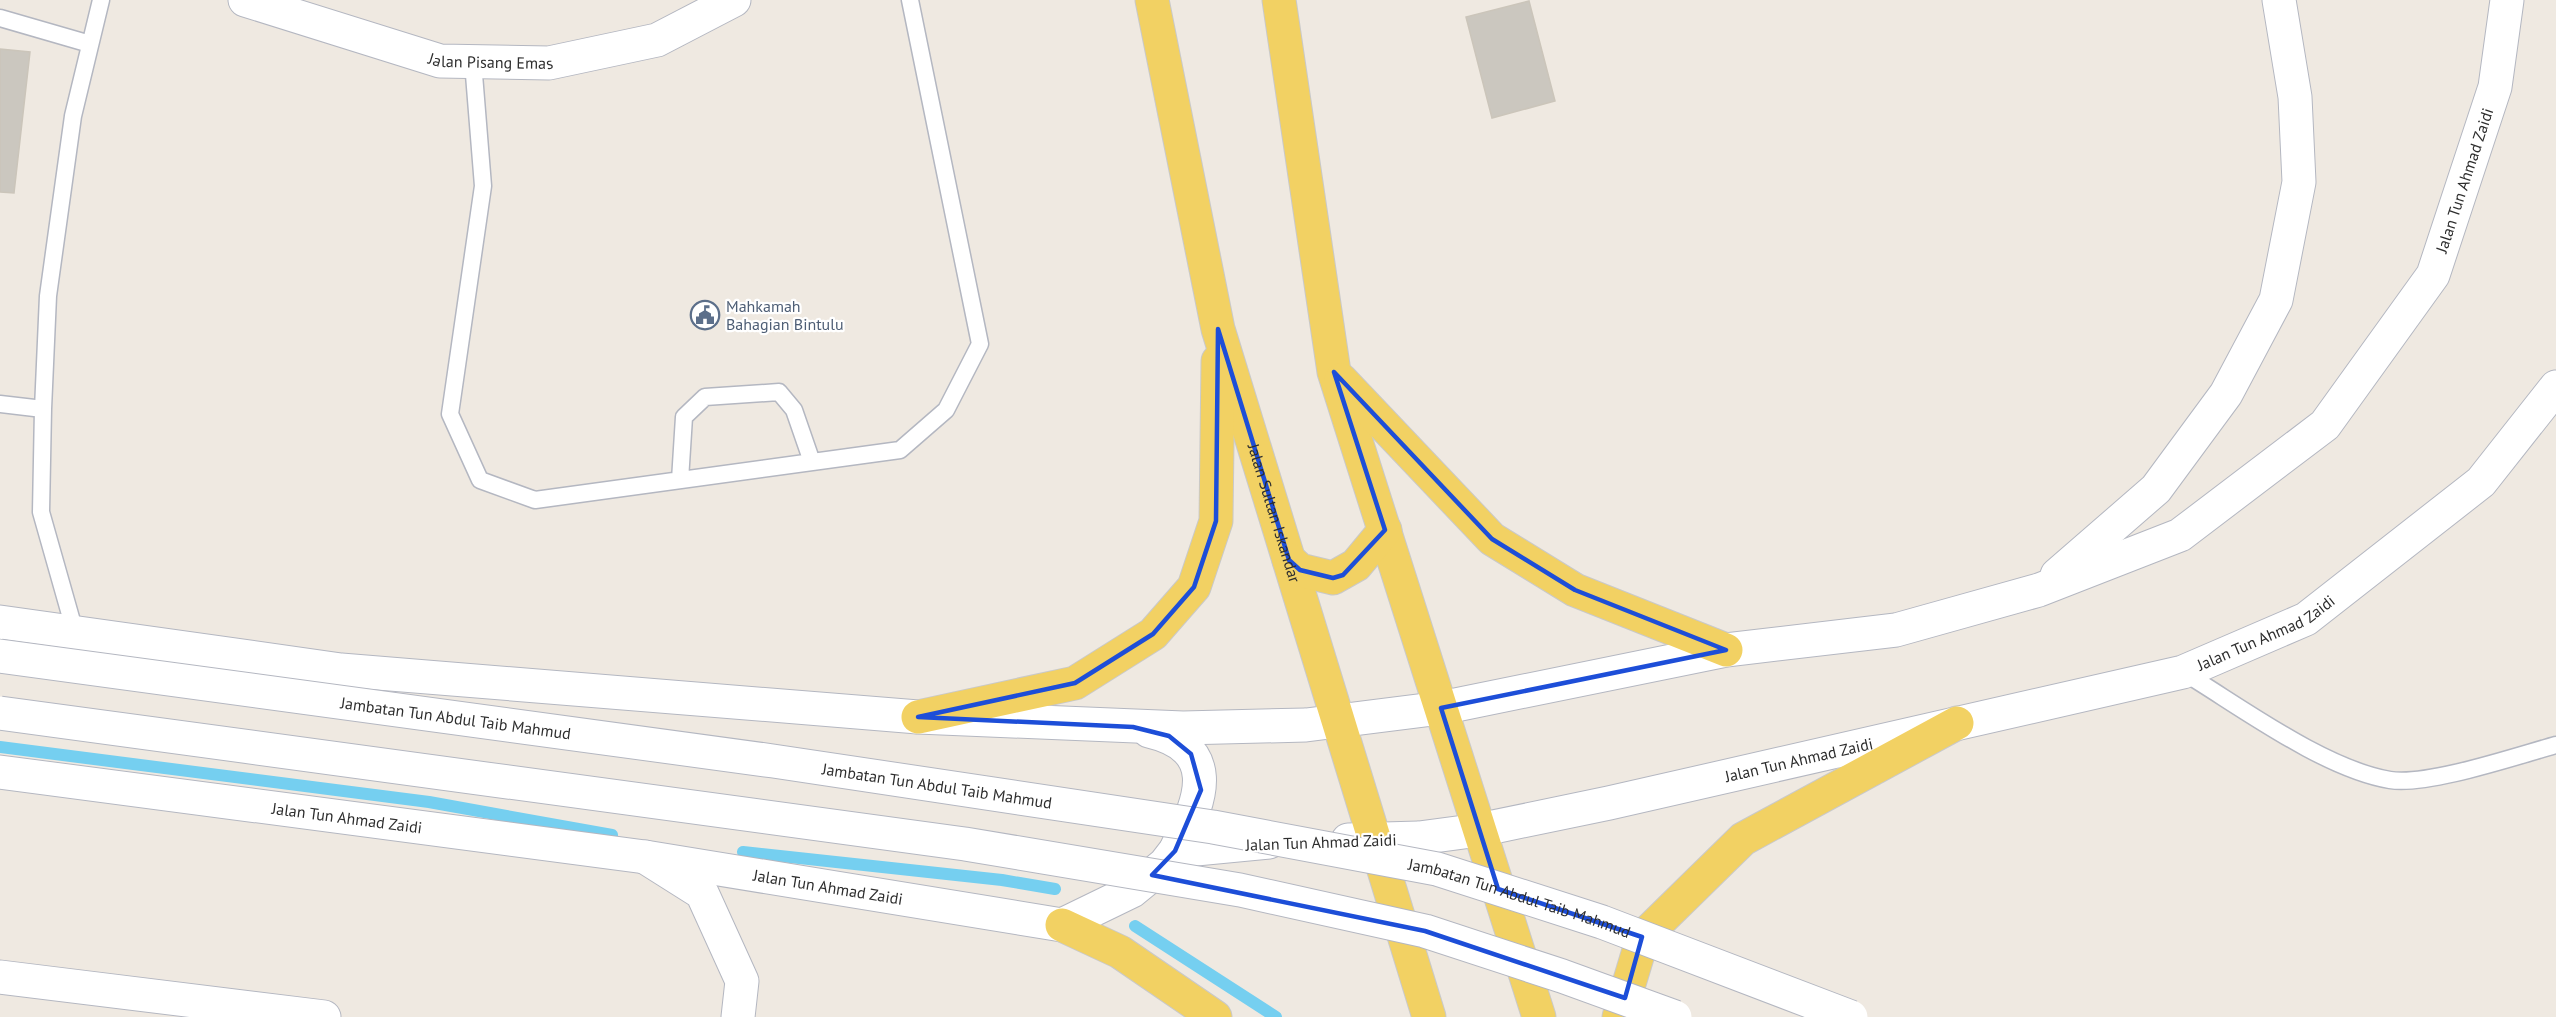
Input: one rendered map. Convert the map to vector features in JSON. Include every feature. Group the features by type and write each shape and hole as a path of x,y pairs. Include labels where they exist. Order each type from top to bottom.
{"main road":[{"name":"Jalan Pisang Emas","path":"249,0 440,61 549,63 657,40 734,0"},
{"name":"Jalan Sultan Iskandar","path":"1152,0 1218,329 1429,1017"},
{"path":"1279,0 1334,372 1539,1017"},
{"name":"Jalan Tun Ahmad Zaidi","path":"2039,590 2156,489 2226,394 2276,300 2300,182 2295,97 2279,0"},
{"name":"Jalan Tun Ahmad Zaidi","path":"0,622 341,670 918,717 1133,727 1306,725 1441,708 1726,650 1896,630 2039,590 2180,535 2325,425 2433,275 2496,87 2507,0"},
{"path":"918,717 1075,683 1153,634 1194,587 1216,521 1218,329"},
{"path":"1334,372 1492,538 1575,590 1726,650"},
{"name":"Jalan Tun Ahmad Zaidi","path":"1175,851 1263,842 1419,838 1479,830 2183,672 2306,619 2481,482 2556,387"},
{"path":"1289,560 1300,570 1333,578 1356,565 1385,530"},
{"name":"Jambatan Tun Abdul Taib Mahmud","path":"0,656 785,762 1213,827 1437,869 1602,922 1851,1017"},
{"path":"0,713 965,844 1240,890 1425,931 1562,976 1675,1017"},
{"path":"1619,1017 1642,937 1743,839 1957,723"},
{"path":"1062,925 1132,891 1165,864 1175,851 1193,815 1201,790 1196,764 1182,742 1169,736 1133,727"},
{"name":"Jalan Tun Ahmad Zaidi","path":"0,772 645,858 1062,925"},
{"path":"645,858 702,893 742,981 738,1017"},
{"path":"1062,925 1120,952 1215,1017"},
{"path":"0,977 324,1017"}],"lane":[{"path":"75,632 41,513 43,409 48,296 73,116 101,0"},
{"path":"473,62 483,186 450,414 480,480 535,500 900,450 945,410 980,344 910,0"},
{"path":"0,18 90,44"},
{"path":"680,480 684,417 705,397 779,392 794,410 812,462"},
{"path":"0,404 43,409"},
{"path":"2183,672 2334,763 2391,780 2434,777 2556,745"}],"highlighted area":[{"path":"1218,329 1289,560 1300,570 1333,578 1343,575 1385,530 1334,372 1492,539 1575,590 1726,650 1441,708 1498,889 1642,937 1625,998 1425,931 1152,875 1175,851 1201,790 1191,754 1169,736 1133,727 918,717 1075,683 1153,634 1194,587 1216,521"}],"building":[{"path":"1529,1 1555,101 1492,118 1466,17"},
{"path":"0,49 30,52 14,193 0,192"}],"waterway":[{"path":"0,747 429,802 612,835"},
{"path":"743,852 1002,880 1055,889"},
{"path":"1135,926 1276,1017"}],"place":[{"name":"Mahkamah Bahagian Bintulu","path":"705,315"}]}
